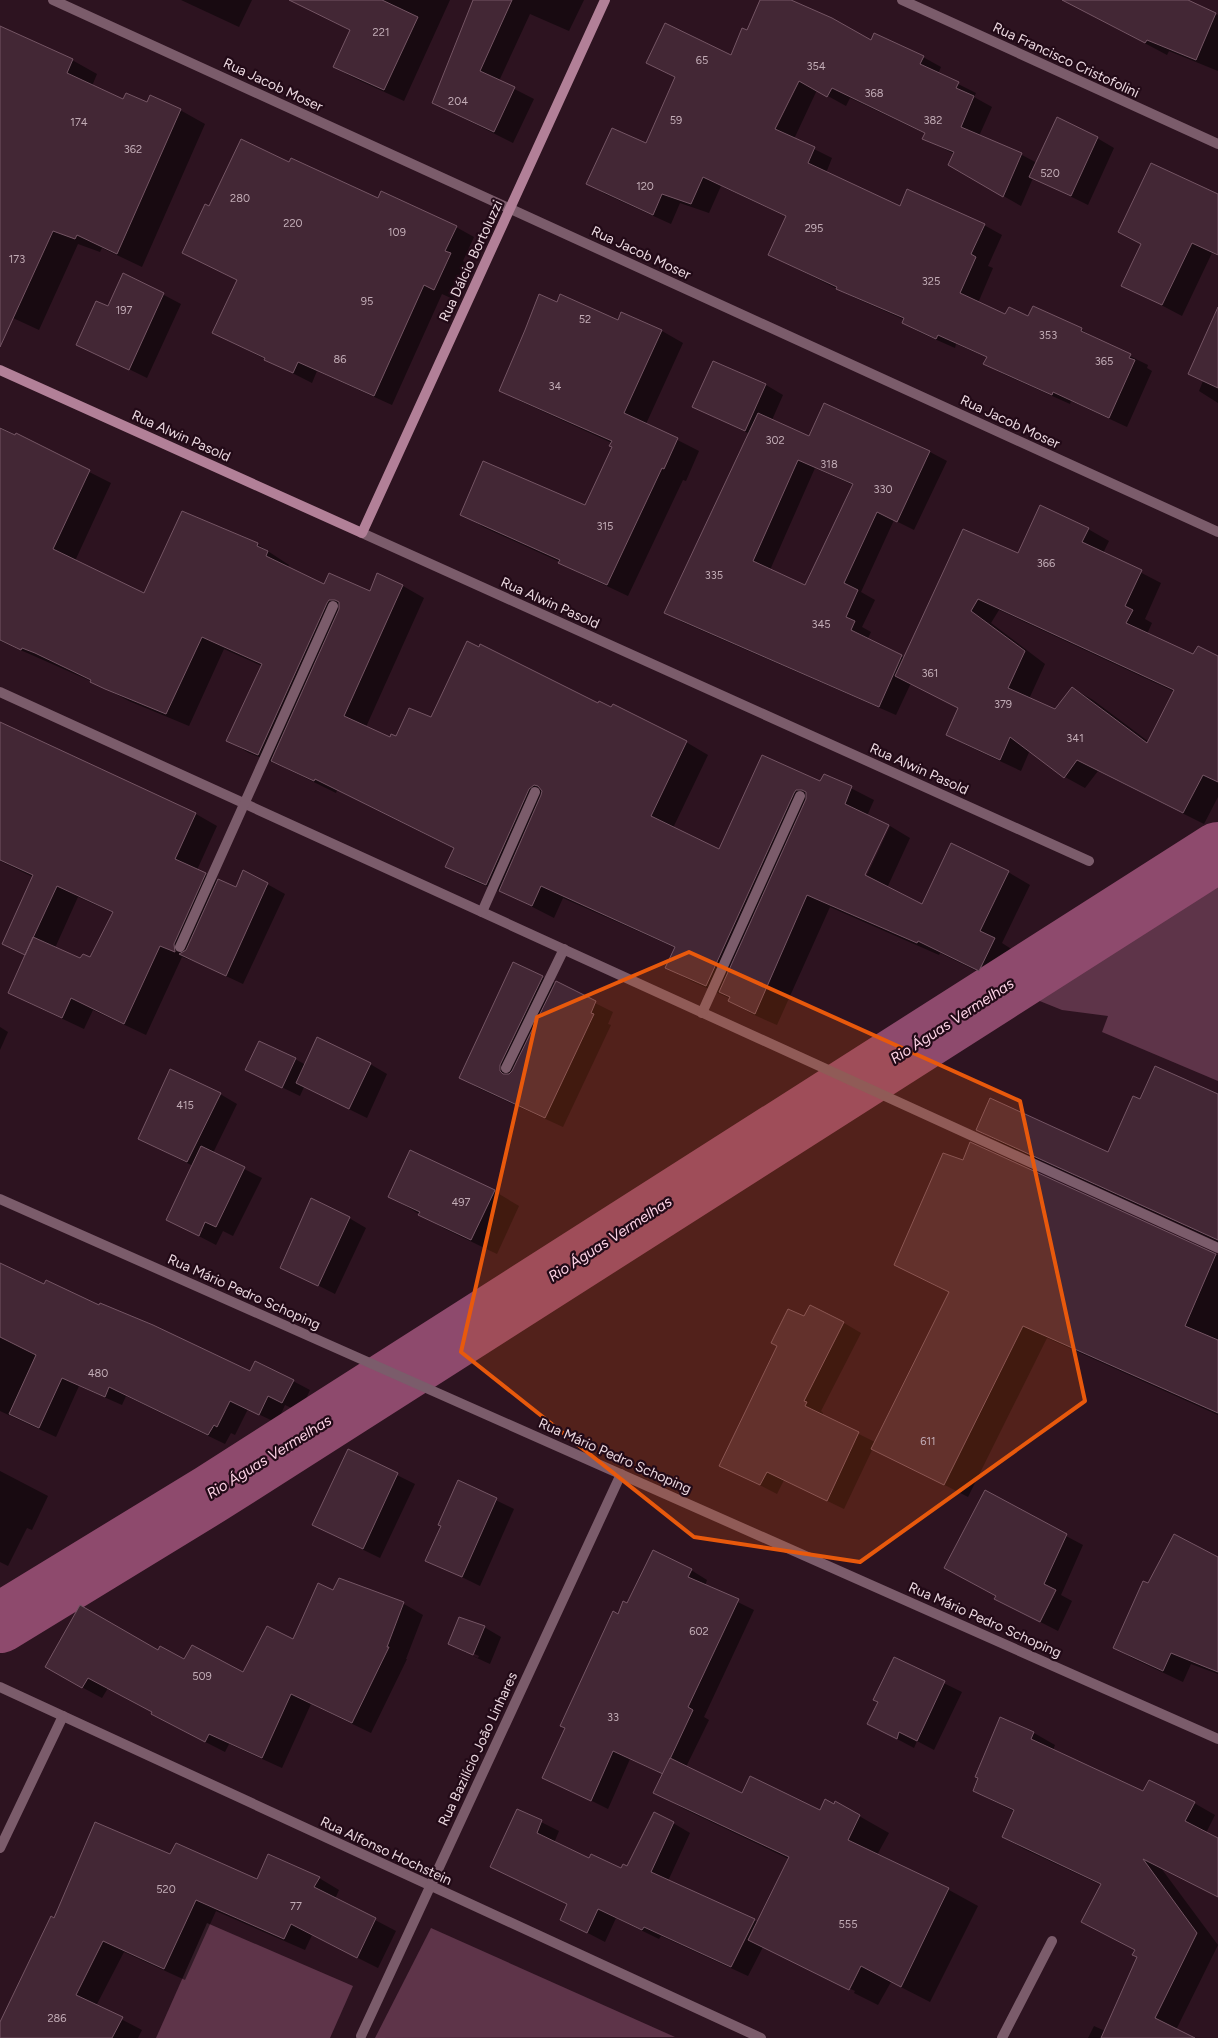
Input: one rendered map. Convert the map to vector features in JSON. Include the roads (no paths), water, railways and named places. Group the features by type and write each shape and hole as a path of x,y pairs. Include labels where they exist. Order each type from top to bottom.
{"street":[{"name":"Rua Jacob Moser","path":"53,0 1218,532"},
{"name":"Rua Dálcio Bortoluzzi","path":"362,533 605,0"},
{"name":"Rua Francisco Cristofolini","path":"902,0 1218,144"},
{"name":"Rua Alwin Pasold","path":"0,370 1089,861"},
{"path":"180,947 334,606"},
{"path":"0,692 1218,1248"},
{"path":"482,912 535,792"},
{"path":"702,1013 800,796"},
{"path":"506,1068 564,949"},
{"name":"Rua Mário Pedro Schoping","path":"0,1199 1218,1739"},
{"name":"Rua Bazilício João Linhares","path":"361,2036 621,1474"},
{"name":"Rua Alfonso Hochstein","path":"0,1687 761,2038"},
{"path":"0,1848 63,1716"},
{"path":"1002,2038 1052,1941"}],"waterway":[{"name":"Rio Águas Vermelhas","path":"0,1623 211,1494 1218,852"}]}
